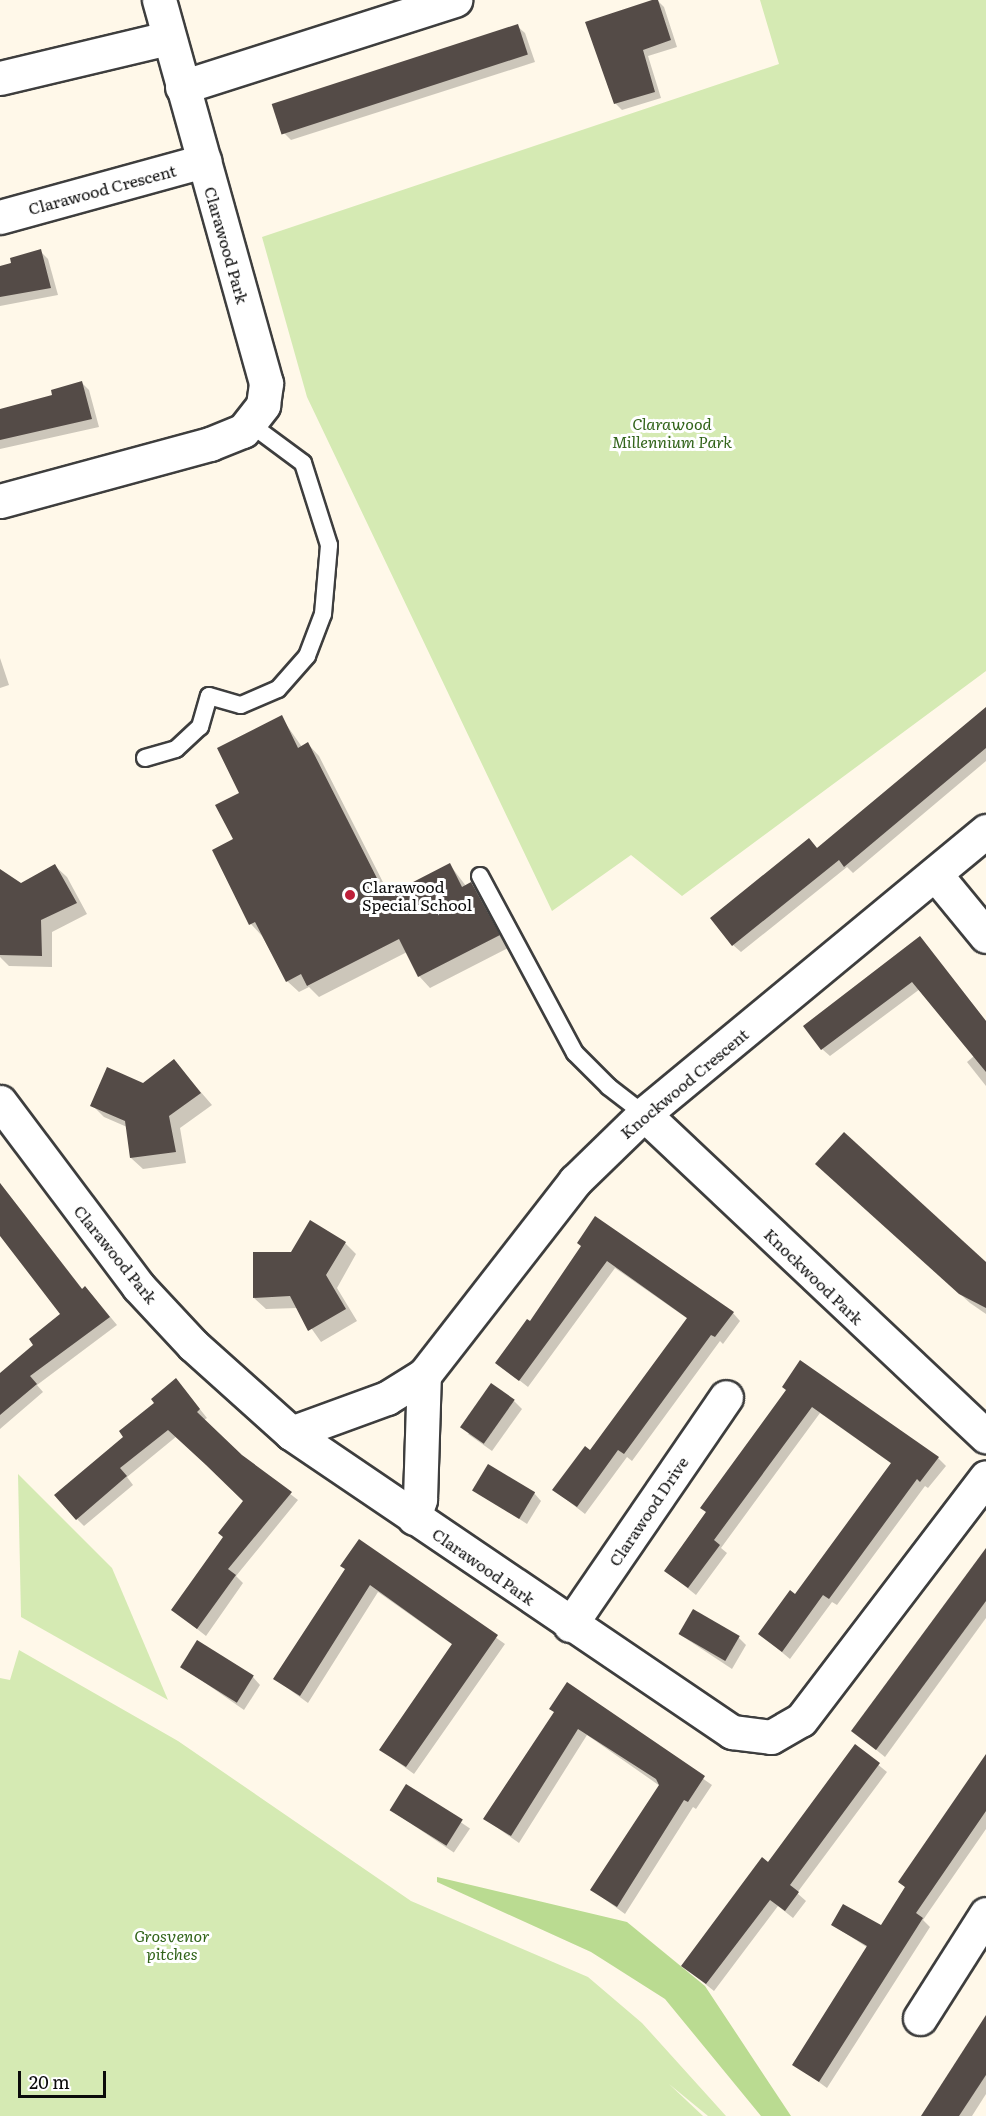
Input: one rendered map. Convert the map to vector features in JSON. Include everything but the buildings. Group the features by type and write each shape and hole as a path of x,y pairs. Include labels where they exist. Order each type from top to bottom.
{"street":[{"name":"Clarawood Park","path":"0,501 210,444 243,431 263,405 266,383 159,0"},
{"path":"182,87 455,0"},
{"path":"0,78 168,38"},
{"name":"Clarawood Crescent","path":"0,217 204,161"},
{"name":"Knockwood Crescent","path":"291,1433 387,1398 424,1375 575,1181 644,1114 986,831"},
{"path":"935,874 986,936"},
{"name":"Clarawood Park","path":"0,1101 138,1286 193,1345 291,1433 570,1625 732,1732 771,1737 801,1720 986,1477"},
{"name":"Knockwood Park","path":"644,1114 986,1436"},
{"path":"414,1518 420,1499 424,1375"},
{"name":"Clarawood Drive","path":"570,1625 726,1397"},
{"path":"920,2018 986,1914"}],"lane":[{"path":"145,758 176,749 200,727 209,696 241,705 278,689 307,656 323,614 329,545 303,463 249,423"},
{"path":"480,876 575,1053 609,1087 644,1114"}],"green space":[{"name":"Clarawood Millennium Park","path":"760,0 986,0 986,671 682,896 631,855 552,911 307,397 262,237 779,64"},
{"path":"18,1474 112,1568 168,1700 21,1617"},
{"name":"Grosvenor pitches","path":"19,1650 178,1741 411,1901 588,1977 642,2023 726,2116 708,2116 669,2084 703,2116 0,2116 0,1678 10,1680"},
{"path":"437,1877 627,1922 705,1986 791,2116 761,2116 665,1999 591,1952 437,1882"}],"place":[{"name":"Clarawood Special School","path":"350,895"}]}
